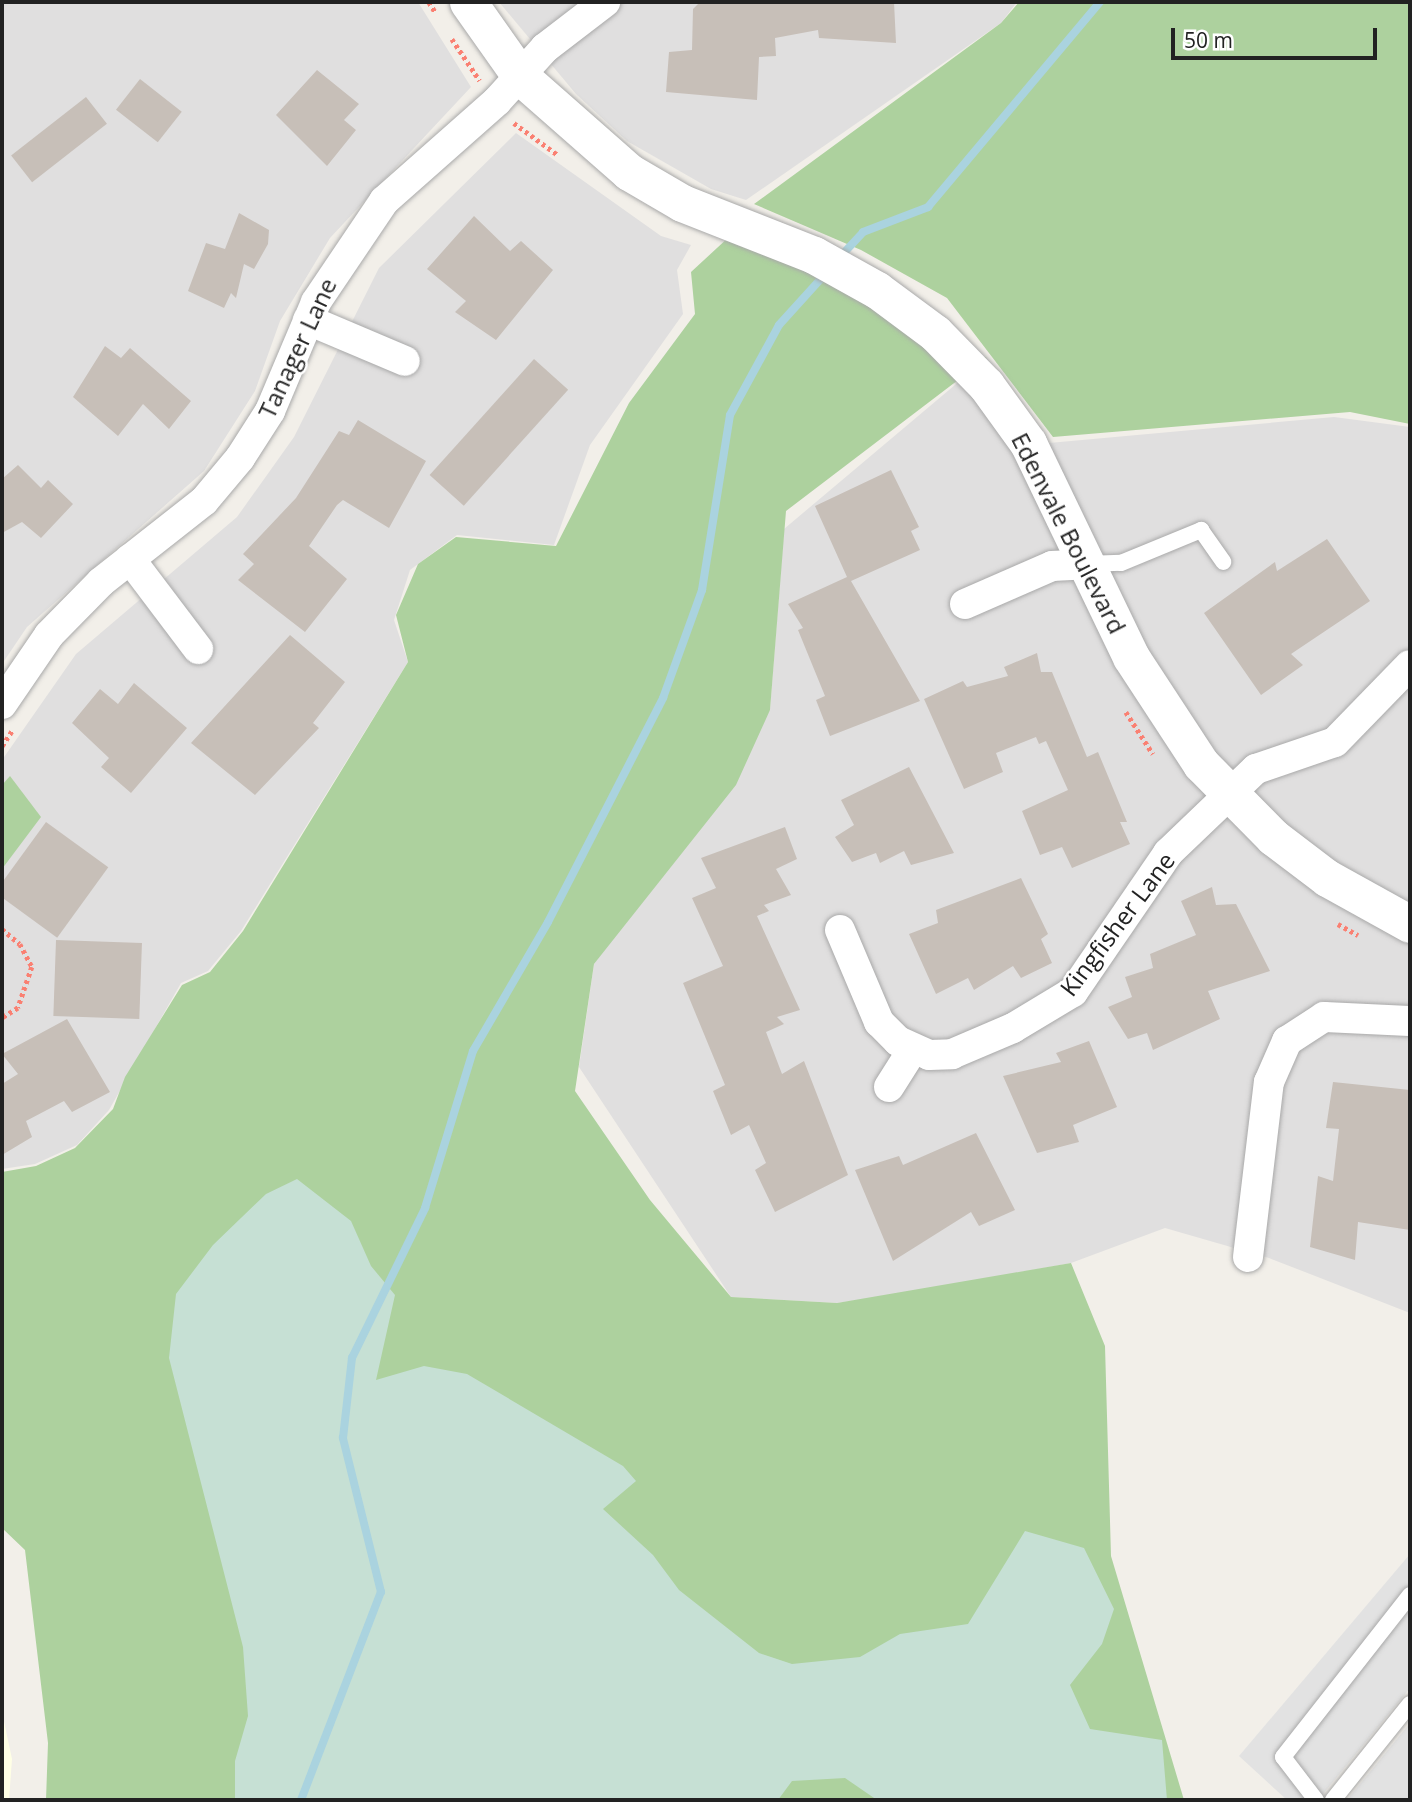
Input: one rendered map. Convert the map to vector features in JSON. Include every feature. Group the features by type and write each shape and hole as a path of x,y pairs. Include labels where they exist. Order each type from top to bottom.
{"street":[{"name":"Edenvale Boulevard","path":"468,2 521,76 629,172 682,203 814,255 877,290 935,333 986,385 1028,443 1086,564 1168,718 1229,795 1327,878 1410,924"},
{"name":"Tanager Lane","path":"2,704 49,635 130,559 204,501 240,458 270,411 309,320 346,250 384,201 605,2"},
{"path":"309,320 405,362"},
{"path":"130,559 198,649"},
{"path":"965,604 1052,566 1086,564"},
{"name":"Kingfisher Lane","path":"912,1049 952,1054 1073,992 1160,864 1229,795 1256,769 1335,742 1410,665"},
{"path":"840,930 879,1022 912,1049 889,1087"},
{"path":"1248,1257 1269,1082 1287,1041 1324,1017 1410,1021"}],"lane":[{"path":"1086,564 1121,563 1200,530 1223,562"},
{"path":"1316,1800 1283,1757 1410,1595"},
{"path":"1333,1800 1410,1704"}],"path":[{"path":"2,929 20,944 32,967 18,1008 2,1018"}],"shaded area":[{"path":"2,2 418,2 471,87 330,238 280,321 255,391 204,471 27,627 2,664"},
{"path":"499,2 1017,2 1001,23 746,200 711,189 627,141 576,94"},
{"path":"516,133 661,236 691,245 677,270 683,314 590,445 554,545 457,535 410,570 394,620 408,662 241,931 208,971 181,983 109,1110 77,1145 35,1164 2,1169 2,760 76,654 237,517 294,437 379,268"},
{"path":"987,358 1049,443 1334,417 1410,427 1410,1313 1269,1258 1165,1228 1071,1263 895,1295 837,1303 731,1297 579,1067 594,964 770,710 784,529"},
{"path":"297,1179 351,1221 371,1266 395,1295 376,1380 424,1366 467,1374 623,1466 636,1481 603,1509 653,1555 679,1590 759,1653 792,1664 860,1657 900,1634 968,1624 1025,1531 1084,1548 1114,1609 1102,1644 1070,1685 1090,1729 1162,1740 1167,1800 877,1800 845,1778 792,1781 778,1800 235,1800 235,1761 248,1716 243,1647 169,1358 176,1294 213,1245 266,1194"},
{"path":"1410,1554 1410,1688 1318,1800 1287,1800 1239,1756"},
{"path":"2,1712 12,1759 9,1800 2,1800"},
{"path":"1410,1723 1410,1800 1347,1800"}],"green space":[{"path":"1019,2 1410,2 1410,424 1350,412 1053,437 947,298 861,250 754,204 1001,23"},
{"path":"730,236 987,358 786,511 770,710 736,785 594,964 575,1091 650,1200 731,1297 837,1303 1071,1263 1105,1346 1111,1556 1184,1800 46,1800 48,1743 25,1550 2,1528 2,1172 36,1166 75,1148 113,1109 125,1077 182,985 210,972 243,931 408,662 396,615 418,564 456,537 556,546 629,403 695,314 691,272"},
{"path":"10,776 41,817 2,869 2,785"}],"building":[{"path":"700,2 894,2 896,43 819,38 818,30 775,38 776,56 759,57 757,100 666,92 669,52 692,50 693,9"},
{"path":"317,70 359,104 344,120 356,130 327,166 276,115"},
{"path":"140,79 182,112 158,142 116,110"},
{"path":"86,97 107,124 32,182 11,155"},
{"path":"239,213 269,230 268,244 254,269 244,264 236,298 231,293 224,308 188,291 206,243 225,249"},
{"path":"474,216 510,251 521,241 553,270 496,340 455,312 466,301 427,269"},
{"path":"105,346 121,358 130,348 191,401 169,429 143,404 118,436 73,397"},
{"path":"534,359 568,390 464,506 430,475"},
{"path":"358,420 426,461 389,528 343,500 337,505 309,546 347,579 305,632 238,580 254,564 243,554 296,498 339,431 349,435"},
{"path":"18,465 41,488 48,480 73,504 41,538 22,522 2,533 2,479"},
{"path":"891,470 919,527 911,531 920,550 851,581 920,701 830,736 816,700 825,696 798,630 803,628 788,604 847,577 815,506"},
{"path":"1327,539 1370,601 1291,654 1303,665 1261,695 1204,613 1275,562 1277,571"},
{"path":"290,635 345,682 313,723 319,728 255,795 191,743"},
{"path":"1037,653 1041,672 1052,672 1087,757 1098,752 1127,822 1120,822 1130,844 1072,868 1062,847 1040,855 1022,811 1068,790 1046,741 1039,744 1036,737 996,753 1003,772 964,789 924,699 963,681 967,687 1008,676 1004,667"},
{"path":"134,683 187,728 131,793 101,767 109,758 72,723 100,689 118,704"},
{"path":"909,767 954,853 911,865 904,851 880,863 876,853 852,862 835,837 854,825 841,800"},
{"path":"46,822 108,867 57,938 2,898 2,883"},
{"path":"785,827 797,859 776,869 791,895 764,905 769,911 757,916 800,1010 777,1017 784,1024 766,1032 782,1074 804,1061 848,1175 775,1212 755,1170 766,1163 749,1125 731,1135 713,1091 725,1085 683,983 723,966 692,898 716,888 701,858"},
{"path":"1021,878 1048,934 1041,939 1052,963 1021,978 1013,966 974,990 968,978 936,994 909,934 938,923 936,910"},
{"path":"1212,887 1216,905 1236,904 1270,971 1208,991 1220,1019 1153,1050 1147,1033 1128,1039 1108,1007 1132,997 1125,977 1153,968 1150,954 1196,935 1181,901"},
{"path":"56,940 142,943 139,1019 53,1016"},
{"path":"67,1019 110,1092 72,1112 64,1101 26,1121 32,1137 2,1155 2,1084 18,1074 2,1054"},
{"path":"1089,1041 1117,1107 1073,1125 1079,1142 1037,1153 1003,1076 1061,1062 1056,1053"},
{"path":"1333,1082 1410,1090 1410,1230 1358,1222 1355,1260 1310,1247 1318,1176 1333,1181 1339,1129 1326,1128"},
{"path":"976,1133 1015,1210 979,1226 971,1212 893,1261 855,1170 899,1156 903,1165"}],"waterway":[{"path":"840,257 863,232 928,207 1100,2"},
{"path":"301,1800 381,1592 343,1438 352,1358 425,1208 473,1051 548,922 663,698 702,590 730,415 779,325 827,272"}]}
